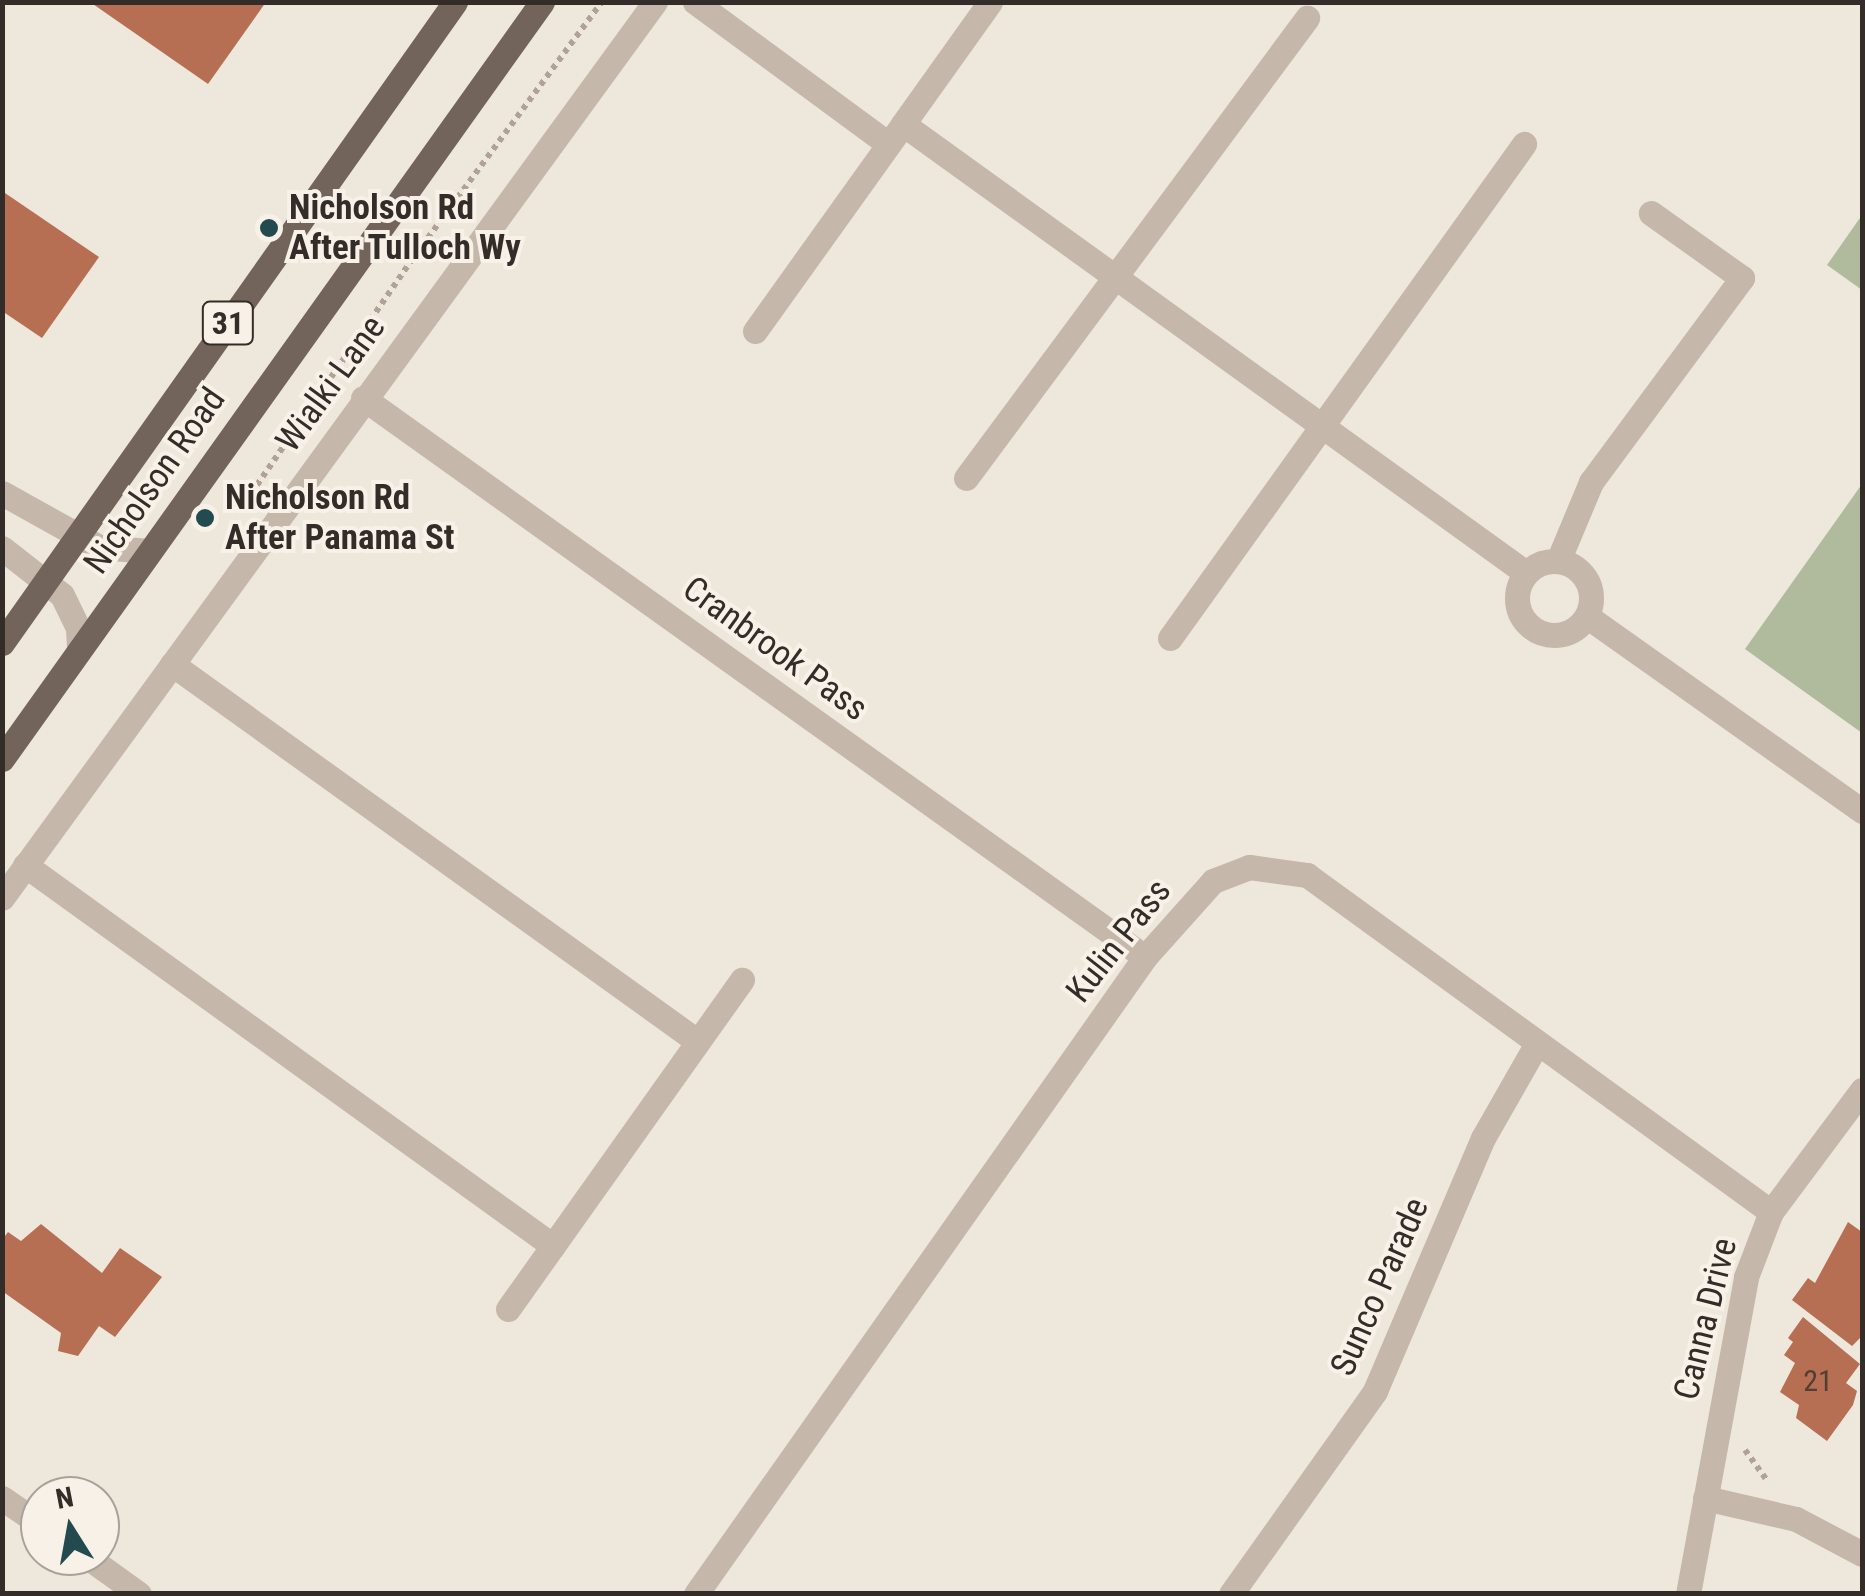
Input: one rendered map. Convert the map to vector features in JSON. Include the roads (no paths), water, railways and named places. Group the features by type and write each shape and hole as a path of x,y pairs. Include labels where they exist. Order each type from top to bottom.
{"main road":[{"name":"Nicholson Road","path":"2,644 455,2"},
{"name":"Nicholson Road","path":"2,759 542,2"}],"street":[{"name":"Wialki Lane","path":"2,898 656,2"},
{"path":"695,2 1116,276 1526,573"},
{"path":"755,331 990,2"},
{"path":"966,478 1307,18"},
{"path":"1170,638 1524,144"},
{"path":"1558,560 1579,570 1590,586 1588,617 1572,632 1550,636 1531,629 1516,596 1526,573 1558,560 1591,482 1742,278 1651,213"},
{"name":"Cranbrook Pass","path":"364,398 1145,957"},
{"path":"2,493 78,536 120,552 149,551"},
{"path":"2,548 46,580 70,611 79,649"},
{"path":"1588,617 1862,810"},
{"path":"172,664 697,1042"},
{"path":"25,865 553,1246"},
{"name":"Kulin Pass","path":"696,1594 1145,957 1214,881 1248,867 1306,875 1771,1212"},
{"path":"508,1309 742,980"},
{"name":"Sunco Parade","path":"1231,1594 1375,1391 1483,1138 1536,1045"},
{"name":"Canna Drive","path":"1688,1594 1737,1310 1771,1212 1862,1090"},
{"path":"1705,1498 1796,1519 1862,1554"},
{"path":"114,1576 139,1594"}],"place":[{"name":"Nicholson Rd After Tulloch Wy","path":"269,228"},
{"name":"Nicholson Rd After Panama St","path":"205,518"}]}
